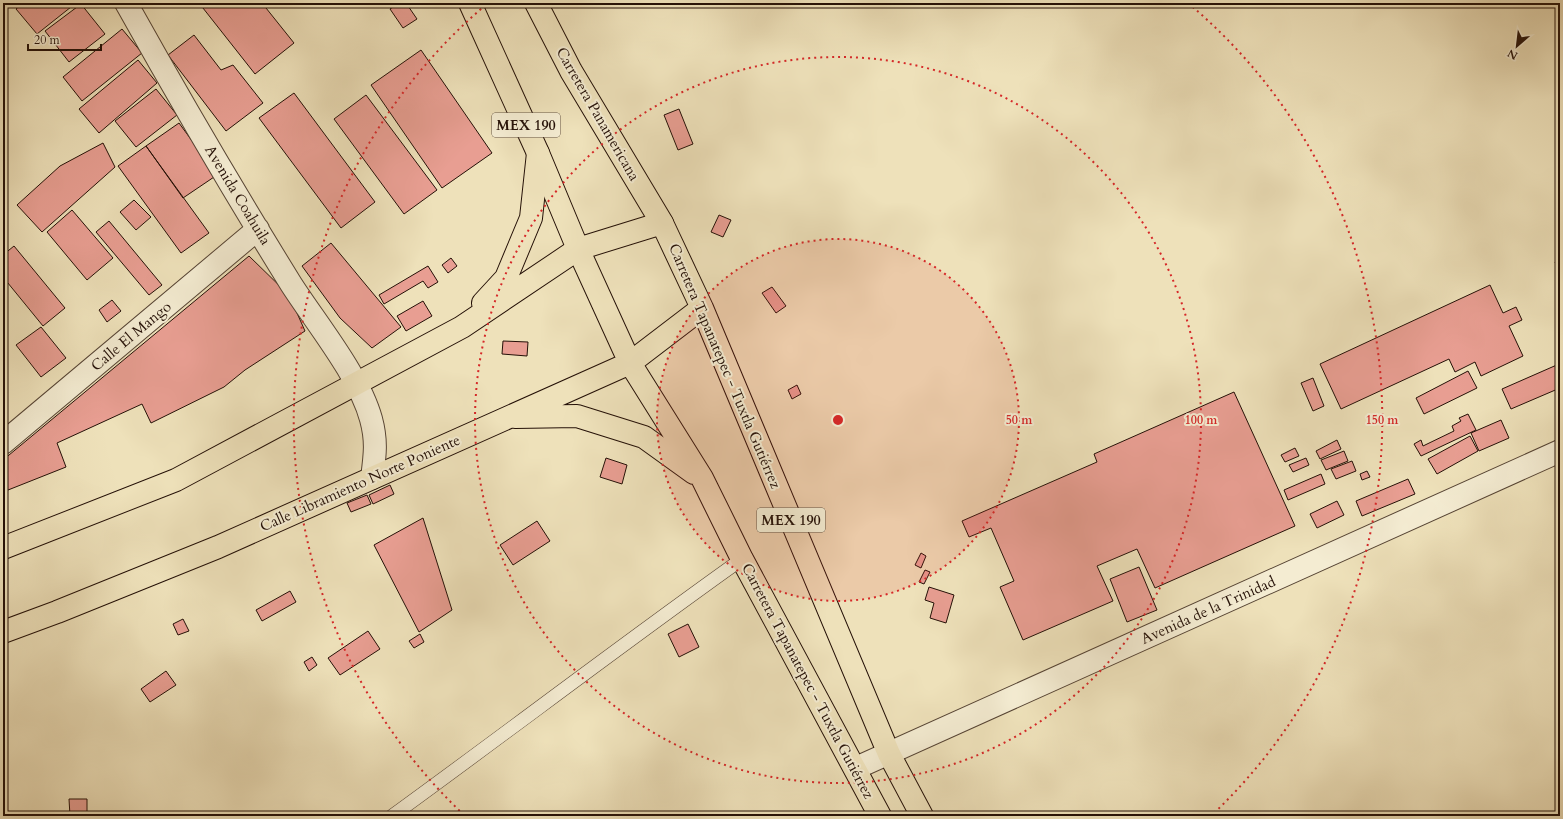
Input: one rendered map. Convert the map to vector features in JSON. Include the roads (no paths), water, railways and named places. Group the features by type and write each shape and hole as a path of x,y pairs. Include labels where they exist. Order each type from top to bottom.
{"main road":[{"name":"MEX 190","path":"470,3 538,153 578,249"},
{"name":"Carretera Panamericana","path":"536,3 571,71 662,224"},
{"path":"462,327 506,278 531,218 538,153"},
{"path":"3,548 176,480 462,327 578,249 662,224"},
{"name":"Carretera Tapanatepec - Tuxtla Gutiérrez","path":"662,224 702,308 889,754 922,816"},
{"name":"Carretera Tapanatepec - Tuxtla Gutiérrez","path":"578,249 630,363 702,478 742,559 856,768 880,816"},
{"name":"Calle Libramiento Norte Poniente","path":"3,632 218,547 506,417 630,363 702,308"},
{"path":"506,417 577,416 644,437 702,478"}],"street":[{"name":"Avenida Coahuila","path":"126,3 164,71 291,284 356,384 370,418 376,449 372,478"},
{"name":"Calle El Mango","path":"3,443 258,229"},
{"name":"Avenida de la Trinidad","path":"856,768 1560,451"}],"lane":[{"path":"392,816 504,735 674,607 742,559"}]}
